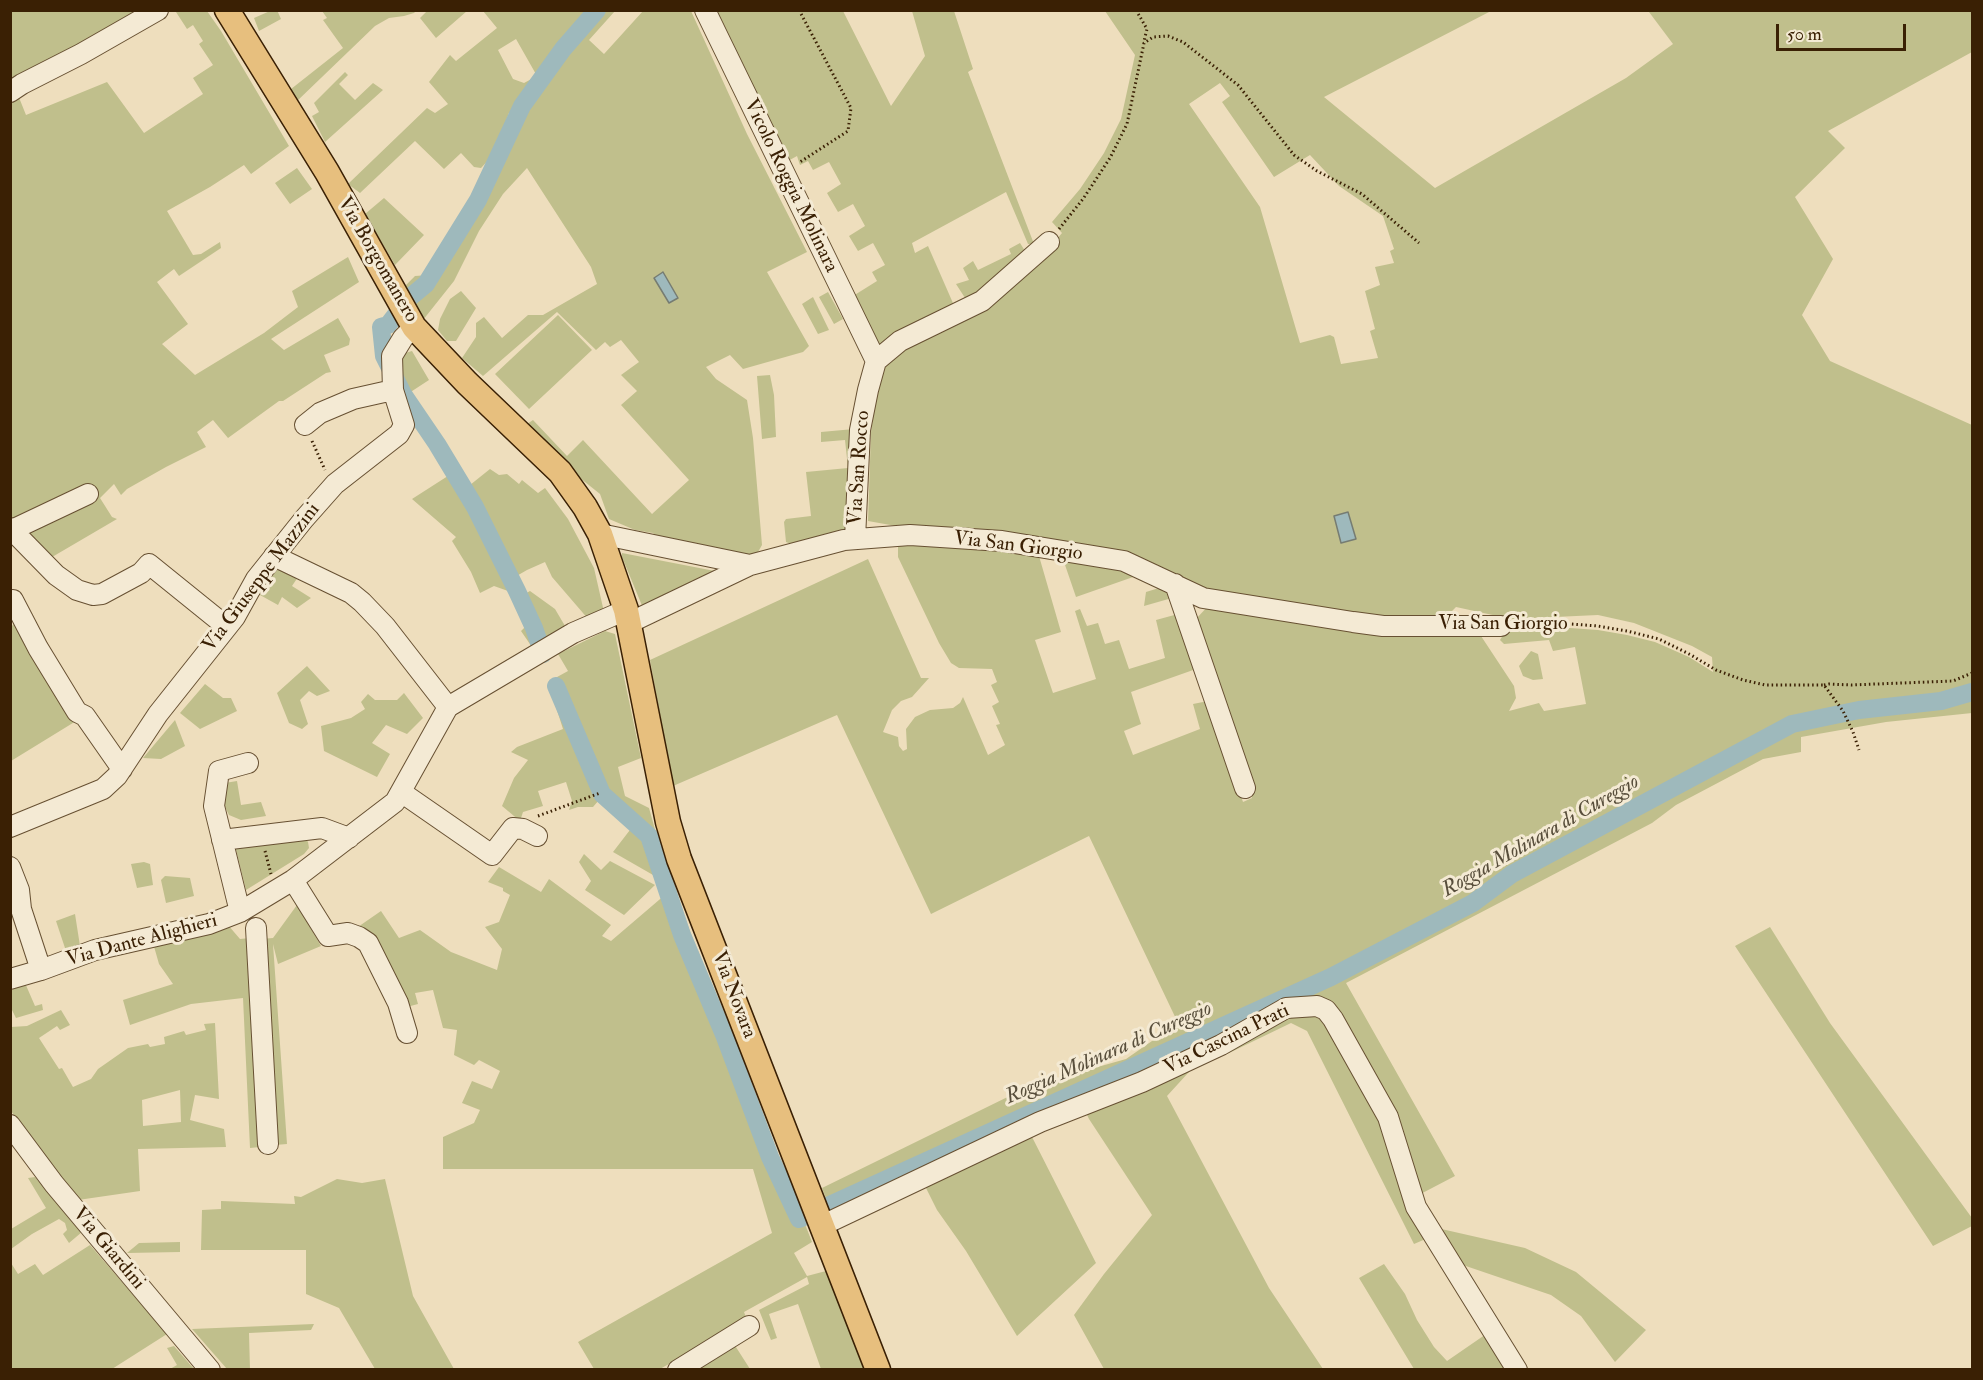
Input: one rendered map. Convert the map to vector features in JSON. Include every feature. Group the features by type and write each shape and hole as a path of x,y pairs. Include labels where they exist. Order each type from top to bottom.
{"main road":[{"name":"Via Borgomanero","path":"227,10 327,172 407,315 467,382 560,472 585,507 600,534 627,616"},
{"name":"Via Novara","path":"627,616 668,822 679,859 878,1370"}],"street":[{"path":"10,92 158,10"},
{"name":"Vicolo Roggia Molinara","path":"705,10 876,361"},
{"path":"876,361 900,341 982,301 1049,242"},
{"path":"305,425 320,413 353,399 392,378 392,356 403,338 407,315"},
{"name":"Via San Rocco","path":"448,707 573,633 627,616 750,565 855,539 860,430 867,390 876,361"},
{"name":"Via Giuseppe Mazzini","path":"119,772 158,714 235,617 256,579 274,556 335,484 399,434 404,425 392,378"},
{"path":"88,494 11,529 56,575 76,590 93,595 102,594 141,573 149,564 227,627"},
{"name":"Via San Rocco","path":"600,534 750,565"},
{"name":"Via San Giorgio","path":"855,539 910,535 1002,541 1124,561 1203,598 1383,626 1501,626"},
{"path":"274,556 351,593 362,602 385,626 448,707 398,797 492,855 513,828 518,827 537,836"},
{"path":"1175,584 1245,788"},
{"path":"10,827 103,789 119,772 85,716 77,712 38,648 13,600"},
{"path":"240,912 214,806 219,771 248,763"},
{"name":"Via Dante Alighieri","path":"10,979 95,950 209,924 240,912 284,885 349,838 398,797"},
{"path":"220,832 260,836 322,828 349,838"},
{"path":"10,867 41,970"},
{"path":"284,885 328,936 348,933 368,943 398,1003 406,1033"},
{"path":"256,928 268,1144"},
{"name":"Via Cascina Prati","path":"819,1216 1040,1122 1142,1082 1221,1045 1286,1008 1317,1006 1333,1018 1388,1117 1416,1207 1517,1370"},
{"name":"Via Giardini","path":"10,1125 54,1184 210,1370"},
{"path":"678,1370 749,1326"}],"path":[{"path":"784,174 848,131 851,121 851,108 799,10"},
{"path":"1049,242 1110,158 1127,124 1147,29 1136,10"},
{"path":"1144,43 1153,37 1168,36 1183,42 1239,85 1294,155 1317,171 1362,194 1419,243"},
{"path":"305,425 328,476 335,484"},
{"name":"Via San Giorgio","path":"1501,626 1557,623 1598,626 1659,639 1716,670 1765,685 1953,681 1972,673"},
{"path":"1824,685 1843,711 1859,750"},
{"path":"518,827 536,817 600,793"},
{"path":"260,836 284,885"}],"shaded area":[{"path":"181,10 207,11 289,146 251,174 244,165 167,211 193,255 201,254 220,242 221,248 179,276 174,269 157,282 188,324 162,344 195,375 264,333 298,307 292,291 348,257 359,282 271,339 284,350 338,318 350,339 349,345 324,355 331,372 283,401 279,401 228,438 213,420 197,432 206,447 127,489 121,495 114,484 100,498 112,517 117,519 47,560 11,519 10,104 18,95 26,115 107,82 144,133 203,94 193,78 213,65 199,44 203,41 193,25 187,29 176,12"},
{"path":"277,10 281,19 259,31 254,18"},
{"path":"11,11 144,11 11,81"},
{"path":"322,11 416,11 404,16 389,18 375,26 295,103 286,93 343,48 323,20 327,18"},
{"path":"427,11 467,11 436,38 420,18"},
{"path":"483,11 615,11 589,40 604,54 643,11 691,11 747,134 807,252 767,272 809,346 803,352 743,369 730,355 706,367 716,379 747,400 753,438 762,545 754,559 661,541 653,533 635,530 609,519 600,494 565,466 524,426 533,420 567,456 583,440 652,514 689,480 621,405 637,391 621,375 639,362 621,340 610,347 605,342 596,350 557,312 483,376 462,358 476,337 476,323 484,317 502,338 528,315 543,315 597,284 591,267 527,168 503,194 479,231 454,281 423,320 405,286 415,276 429,275 449,254 482,204 493,173 522,119 509,113 493,155 481,168 474,167 461,153 444,169 415,141 360,193 348,184 427,108 435,113 448,104 429,82 450,55 456,61 497,28","holes":["516,39 537,76 524,83 513,79 498,50"]},
{"path":"714,11 843,11 891,106 925,56 912,11 954,11 973,69 968,72 1034,244 1028,244 1006,192 912,243 915,253 928,246 956,310 876,349 853,296 877,281 872,272 885,265 873,243 858,251 849,236 865,226 853,204 838,212 827,193 841,184 829,162 813,170 808,161 800,165 797,156 788,161"},
{"path":"1105,11 1491,11 1324,97 1435,188 1626,78 1673,44 1649,12 1651,11 1972,11 1972,52 1828,131 1845,148 1795,197 1833,259 1802,315 1830,361 1972,425 1972,713 1886,722 1801,737 1801,752 1763,759 1676,805 1652,823 1346,983 1455,1176 1411,1199 1428,1238 1414,1244 1307,1031 1291,1023 1229,1053 1199,1061 1167,1096 1269,1288 1323,1369 1104,1369 1074,1315 1152,1215 1089,1119 1079,1098 832,1215 822,1188 1030,1086 1126,1059 1178,1023 1089,836 931,914 837,715 673,786 650,660 868,559 921,678 929,678 912,697 901,701 892,710 883,732 898,737 899,746 903,751 907,749 906,729 915,717 930,710 953,708 960,703 963,697 988,755 1005,745 996,725 1000,724 992,706 999,702 991,685 997,682 992,669 959,668 951,663 898,557 898,543 979,548 1039,556 1061,632 1035,640 1053,693 1096,679 1075,611 1080,609 1087,626 1098,623 1105,644 1119,640 1129,669 1165,658 1156,620 1178,614 1196,669 1131,692 1141,724 1124,731 1133,755 1200,729 1193,704 1208,701 1243,802 1252,798 1195,620 1210,604 1373,635 1463,633 1481,636 1514,686 1516,698 1509,711 1539,703 1544,711 1586,704 1575,647 1553,651 1549,640 1504,644 1500,640 1507,629 1556,627 1627,635 1655,642 1689,657 1713,672 1712,657 1692,646 1634,623 1598,615 1511,619 1456,607 1447,616 1382,621 1207,591 1177,576 868,521 871,432 884,366 1057,239 1062,233 1052,222 1080,189 1104,153 1121,119 1135,55","holes":["1220,83 1230,96 1222,102 1274,177 1310,155 1339,186 1383,216 1394,249 1390,251 1394,263 1375,267 1380,285 1365,291 1375,329 1370,331 1378,358 1341,364 1334,337 1330,335 1300,343 1260,207 1189,104"]},
{"path":"345,72 348,75 339,84 355,100 373,83 383,90 325,142 312,116 319,112 314,103"},
{"path":"297,168 312,189 290,204 275,183"},
{"path":"384,198 424,235 395,265 365,214"},
{"path":"1020,243 1025,251 988,287 967,301 956,284 969,280 963,268 973,261 978,270 1011,254 1009,249"},
{"path":"461,291 476,308 456,341 447,341 438,330 440,319 450,299"},
{"path":"828,292 843,319 834,324 819,297"},
{"path":"813,297 829,330 818,334 802,304"},
{"path":"558,315 592,350 529,409 495,374"},
{"path":"412,351 429,380 406,395 418,412 409,417 398,393 402,354"},
{"path":"770,375 774,395 776,437 762,439 757,376"},
{"path":"854,429 850,499 845,531 801,548 786,542 784,522 786,519 811,516 806,472 848,468 845,440 821,442 821,432"},
{"path":"454,457 470,485 490,469 499,475 507,474 519,484 522,480 538,493 545,488 568,519 594,568 604,612 589,620 552,577 545,562 527,570 508,581 521,596 530,591 555,609 568,631 534,650 521,631 526,626 508,591 494,586 480,593 471,572 452,541 456,537 412,499 451,474 446,464"},
{"path":"622,553 720,572 643,608"},
{"path":"1064,562 1114,567 1136,576 1076,597"},
{"path":"277,569 298,577 292,586 311,598 297,608 282,597 278,605 260,595"},
{"path":"1159,588 1167,591 1172,598 1144,606 1146,592"},
{"path":"24,613 81,718 11,761 11,627"},
{"path":"605,631 615,634 641,758 618,767 625,796 649,808 668,876 660,879 613,852 633,826 599,800 593,807 578,807 569,810 572,801 566,782 538,791 543,806 523,812 520,821 502,806 514,778 528,760 511,752 517,747 563,729 548,682 568,671 558,654"},
{"path":"1531,651 1538,654 1543,679 1533,680 1523,676 1519,666"},
{"path":"307,666 330,691 317,696 309,691 300,700 308,724 302,729 289,723 277,693"},
{"path":"205,684 223,698 231,698 237,711 200,729 180,713"},
{"path":"404,693 423,718 407,734 386,725 372,743 390,754 377,777 324,751 321,726 351,718 365,709 361,702 368,694 375,700 397,700"},
{"path":"175,720 185,746 161,759 143,758"},
{"path":"237,781 241,805 261,802 266,816 241,820 229,815 220,797 225,783"},
{"path":"305,838 309,848 304,854 246,890 235,846"},
{"path":"584,854 601,870 610,861 655,885 624,915 585,890 591,881 579,862"},
{"path":"144,862 150,864 153,885 137,888 131,864"},
{"path":"499,867 541,892 549,879 611,925 602,936 611,941 673,888 812,1242 794,1253 807,1276 826,1271 866,1369 821,1369 798,1304 769,1314 777,1338 771,1340 759,1310 809,1284 807,1277 744,1312 747,1320 660,1369 594,1369 578,1342 772,1233 753,1169 443,1169 443,1137 474,1123 480,1110 462,1103 472,1081 492,1089 500,1071 479,1060 474,1065 454,1055 457,1030 443,1028 433,990 415,993 418,1004 399,1009 355,929 381,911 399,938 420,930 451,952 497,970 502,949 485,927 499,922 510,895 503,891 503,888 488,882"},
{"path":"165,876 190,878 194,896 166,903 161,880"},
{"path":"297,905 321,946 278,964 273,944 287,1144 275,1145 261,939 273,938"},
{"path":"75,914 80,946 67,954 56,921"},
{"path":"228,925 240,939 250,938 260,1147 250,1148 243,998 191,1004 130,1025 123,1000 173,984 159,964 153,943"},
{"path":"1770,927 1830,1023 1972,1218 1972,1226 1933,1246 1735,946"},
{"path":"25,983 35,1006 42,1004 43,1010 16,1018 11,1008 10,991"},
{"path":"61,1010 70,1025 60,1030 57,1026 39,1038 73,1087 91,1079 98,1069 128,1048 148,1044 150,1047 165,1044 164,1037 184,1031 186,1035 206,1030 204,1024 215,1023 219,1099 195,1095 190,1120 224,1129 226,1147 138,1149 140,1191 78,1200 11,1111 11,1027 27,1026","holes":["180,1090 181,1122 143,1126 142,1100"]},
{"path":"1030,1133 1096,1263 1017,1336 966,1251 937,1210 925,1186"},
{"path":"35,1177 82,1232 69,1243 63,1234 67,1230 65,1223 59,1219 11,1249 11,1229 46,1208 28,1178"},
{"path":"337,1179 362,1183 385,1179 413,1296 454,1369 375,1369 339,1308 306,1294 306,1250 201,1250 202,1210 221,1209 221,1201 295,1204 294,1196 301,1197"},
{"path":"1437,1228 1525,1248 1576,1272 1646,1330 1615,1362 1581,1316 1551,1295 1457,1263"},
{"path":"180,1242 180,1252 127,1253 139,1243"},
{"path":"90,1245 167,1334 112,1369 11,1369 11,1263 18,1274 35,1264 43,1275"},
{"path":"1384,1264 1405,1294 1417,1320 1434,1347 1447,1361 1492,1330 1517,1369 1414,1369 1359,1278"},
{"path":"314,1324 311,1330 249,1333 250,1370 227,1369 192,1329"},
{"path":"734,1344 750,1369 691,1370"},
{"path":"174,1346 194,1369 170,1369 177,1365 167,1348"}],"water":[{"path":"663,272 678,298 669,303 654,278"},
{"path":"1348,512 1356,539 1341,543 1334,516"}],"waterway":[{"name":"Roggia Molinara di Cureggio","path":"543,654 517,591 475,507 437,444 403,394 384,356 381,327 388,325 408,299 426,284 478,200 522,106 563,49 597,10"},
{"name":"Roggia Molinara di Cureggio","path":"556,686 602,794 649,836 682,935 725,1037 770,1157 799,1219 1331,977 1473,903 1512,874 1792,724 1859,710 1941,701 1972,692"}]}
